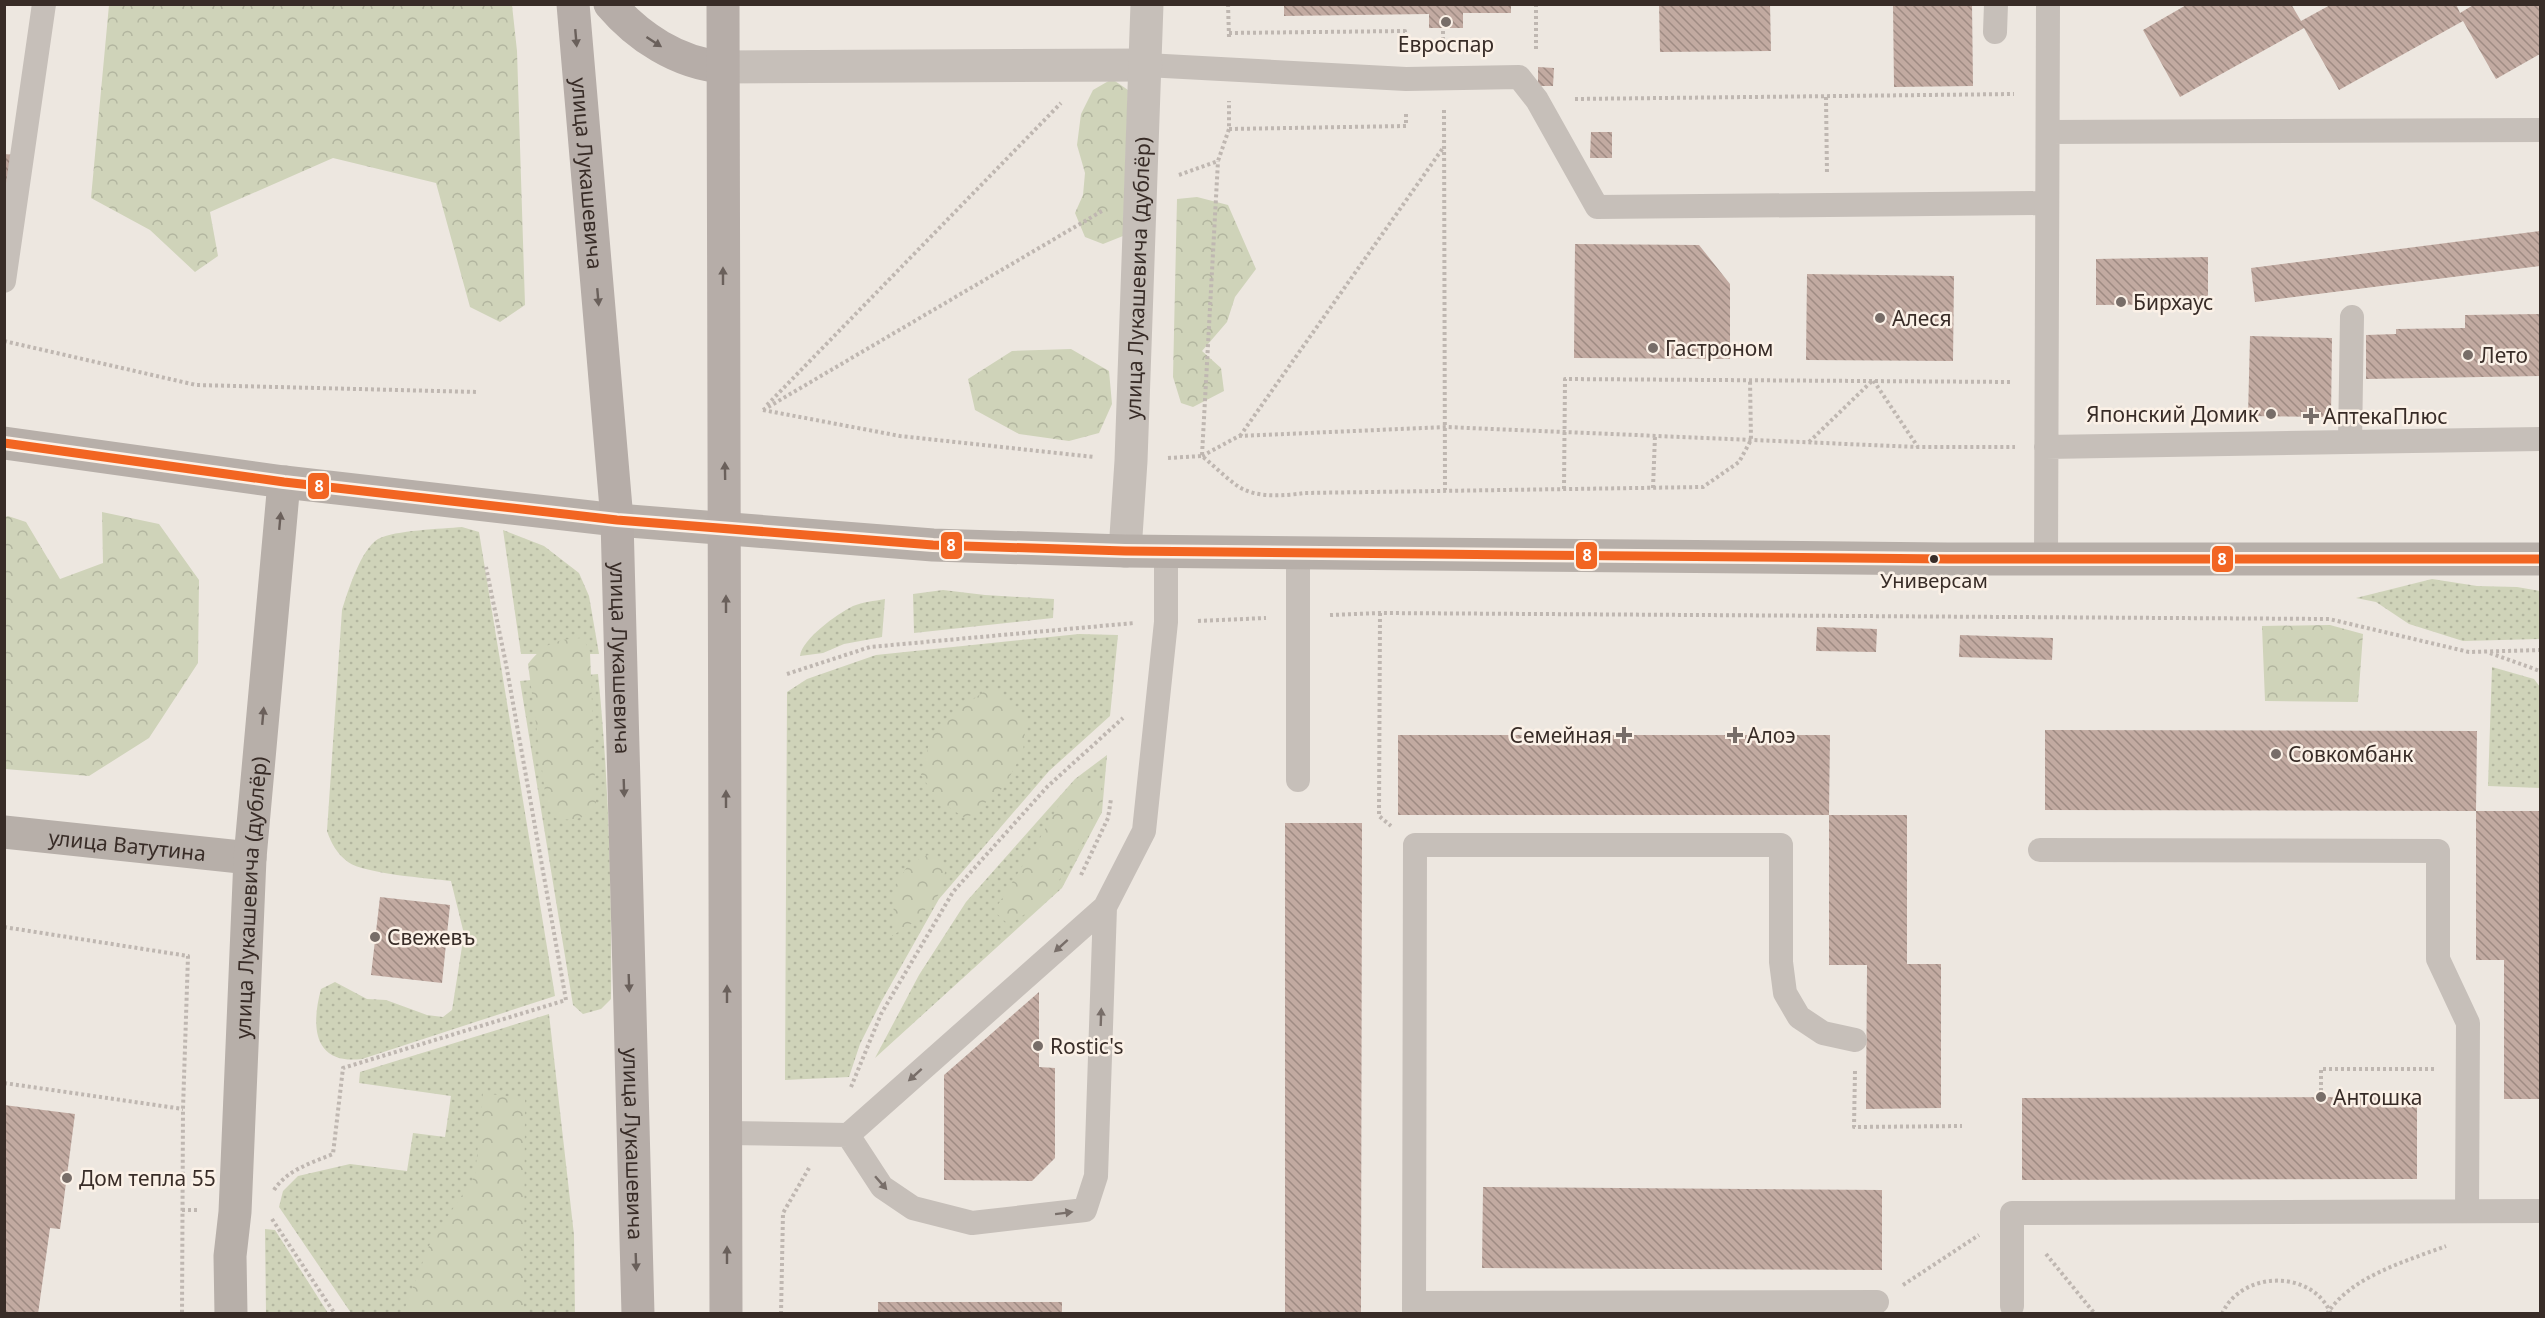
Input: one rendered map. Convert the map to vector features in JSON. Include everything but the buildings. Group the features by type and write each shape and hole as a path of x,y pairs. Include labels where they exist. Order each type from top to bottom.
{"main road":[{"name":"улица Лукашевича","path":"573,4 617,520 638,1314"},
{"path":"610,4 641,34 663,48 687,60 722,67"},
{"path":"723,4 726,1314"},
{"path":"4,443 284,482 617,520 933,545 1125,551 2046,559 2541,559"},
{"name":"улица Лукашевича (дублёр)","path":"231,1314 230,1256 235,1212 250,858 284,482"},
{"name":"улица Ватутина","path":"4,832 250,858"}],"street":[{"name":"улица Лукашевича (дублёр)","path":"1125,551 1131,460 1147,4"},
{"path":"722,67 1146,65"}],"lane":[{"path":"4,281 44,4"},
{"path":"1995,32 1996,4"},
{"path":"2046,559 2048,4"},
{"path":"1146,65 1406,79 1519,77 1537,100 1597,207 2048,203"},
{"path":"2048,132 2541,130"},
{"path":"2350,442 2352,317"},
{"path":"2046,447 2541,439"},
{"path":"727,1133 848,1135 1105,908 1144,831 1166,622 1166,551"},
{"path":"1298,552 1298,780"},
{"path":"1855,1041 1823,1033 1799,1017 1785,993 1781,962 1781,845 1415,845 1414,1308 1877,1302"},
{"path":"2040,850 2438,851 2438,959 2468,1023 2467,1211"},
{"path":"848,1135 882,1186 913,1208 972,1224 1085,1210 1096,1176 1105,908"},
{"path":"2012,1306 2012,1213 2541,1211"}],"path":[{"path":"1443,28 1445,490"},
{"path":"763,410 1058,107 1082,65"},
{"path":"1537,100 2048,94"},
{"path":"1826,97 1827,206"},
{"path":"1202,456 1218,161 1229,129"},
{"path":"1239,436 1444,147"},
{"path":"763,410 1141,188 1218,161"},
{"path":"4,341 196,385 478,392"},
{"path":"1564,489 1565,379 2047,382"},
{"path":"1202,456 1240,488 1263,494 1704,487 1739,462 1751,440 1750,380"},
{"path":"1809,442 1873,381"},
{"path":"1873,381 1918,447"},
{"path":"763,410 900,436 1131,460 1202,456 1239,436 1446,427 1918,447 2046,447"},
{"path":"1653,488 1655,436"},
{"path":"273,1192 282,1179 308,1164 333,1154 343,1068 566,1000 506,664 486,567"},
{"path":"1166,622 1380,613 2329,619 2469,652 2541,650"},
{"path":"1380,613 1379,816 1415,845"},
{"path":"787,674 870,647 1136,623 1135,635"},
{"path":"2487,652 2541,671"},
{"path":"1121,729 1125,706"},
{"path":"857,1084 849,1092 881,1014 953,892 1047,787 1123,718"},
{"path":"1079,879 1108,818 1112,796"},
{"path":"4,927 188,956 183,1109 182,1314"},
{"path":"1855,1041 1854,1127 1962,1126"},
{"path":"2321,1097 2321,1070 2467,1069"},
{"path":"4,1083 183,1109"},
{"path":"781,1314 783,1213 814,1158 820,1134"},
{"path":"1877,1302 2012,1213 2095,1314"},
{"path":"2222,1314 2225,1307 2239,1292 2258,1282 2278,1279 2299,1284 2316,1294 2330,1312 2355,1287 2386,1268 2450,1245"}],"green space":[{"path":"109,5 512,5 517,51 525,305 500,322 470,307 436,183 333,158 210,212 218,256 195,272 150,230 91,198"},
{"path":"1112,79 1128,90 1123,236 1103,244 1085,237 1075,213 1083,195 1085,173 1077,145 1081,114 1093,90"},
{"path":"1197,197 1228,205 1256,269 1235,297 1227,322 1202,351 1221,368 1224,391 1193,407 1181,403 1173,377 1177,199"},
{"path":"1071,349 1109,371 1112,404 1099,433 1069,441 1019,434 975,410 968,379 1012,351"},
{"path":"102,512 159,524 199,580 198,663 149,738 89,776 5,769 5,517 26,522 60,579 103,563"},
{"path":"462,527 479,532 555,996 362,1059 346,1059 334,1056 319,1040 316,1016 321,989 335,982 367,999 386,1000 427,1015 443,1017 452,1010 464,934 451,881 397,875 356,866 348,862 335,848 327,831 342,610 361,561 378,539 407,532"},
{"path":"503,530 544,546 579,573 589,596 599,654 521,654"},
{"path":"2432,579 2477,586 2517,587 2540,591 2540,639 2463,641 2409,624 2376,602 2356,598"},
{"path":"943,590 1054,599 1053,618 914,633 913,594"},
{"path":"885,599 882,637 844,644 823,653 800,656 802,649 813,635 838,615 853,606"},
{"path":"2330,625 2363,634 2358,702 2265,701 2262,626"},
{"path":"1079,634 1118,635 1110,716 1049,771 939,899 881,1002 860,1044 849,1077 785,1080 787,692 807,679 876,655"},
{"path":"583,638 590,652 596,805 578,819 562,819 555,818 547,807 528,664 540,651 558,641"},
{"path":"2492,667 2534,679 2540,687 2540,788 2488,786"},
{"path":"598,674 609,836 611,999 601,1009 583,1014 573,1005 520,681"},
{"path":"989,688 1009,700 1026,717 1023,752 1004,787 966,819 937,799 921,775 931,736 954,713"},
{"path":"1107,755 1102,812 1062,888 875,1058 919,975 966,902 1075,779"},
{"path":"1082,777 1101,781 1102,812 1048,898 1009,925 994,911 1065,794"},
{"path":"928,855 946,866 942,891 914,922 892,936 895,887 908,865"},
{"path":"549,1014 574,1235 575,1313 351,1313 279,1207 283,1191 298,1176 350,1164 407,1171 413,1133 445,1137 451,1096 359,1083 360,1072"},
{"path":"483,1093 525,1099 524,1313 403,1313 431,1241 475,1176"},
{"path":"265,1229 275,1230 328,1313 266,1313"}],"transit line":[{"name":"8","path":"4,443 284,482 617,520 933,545 1125,551 1947,559 2540,559"}],"place":[{"name":"Евроспар","path":"1446,22"},
{"name":"Бирхаус","path":"2121,302"},
{"name":"Алеся","path":"1880,318"},
{"name":"Гастроном","path":"1653,348"},
{"name":"Лето","path":"2468,355"},
{"name":"Японский Домик","path":"2271,414"},
{"name":"АптекаПлюс","path":"2311,416"},
{"name":"Универсам","path":"1934,559"},
{"name":"Семейная","path":"1624,735"},
{"name":"Алоэ","path":"1735,735"},
{"name":"Совкомбанк","path":"2276,754"},
{"name":"Свежевъ","path":"375,937"},
{"name":"Rostic's","path":"1038,1046"},
{"name":"Антошка","path":"2321,1097"},
{"name":"Дом тепла 55","path":"67,1178"}]}
